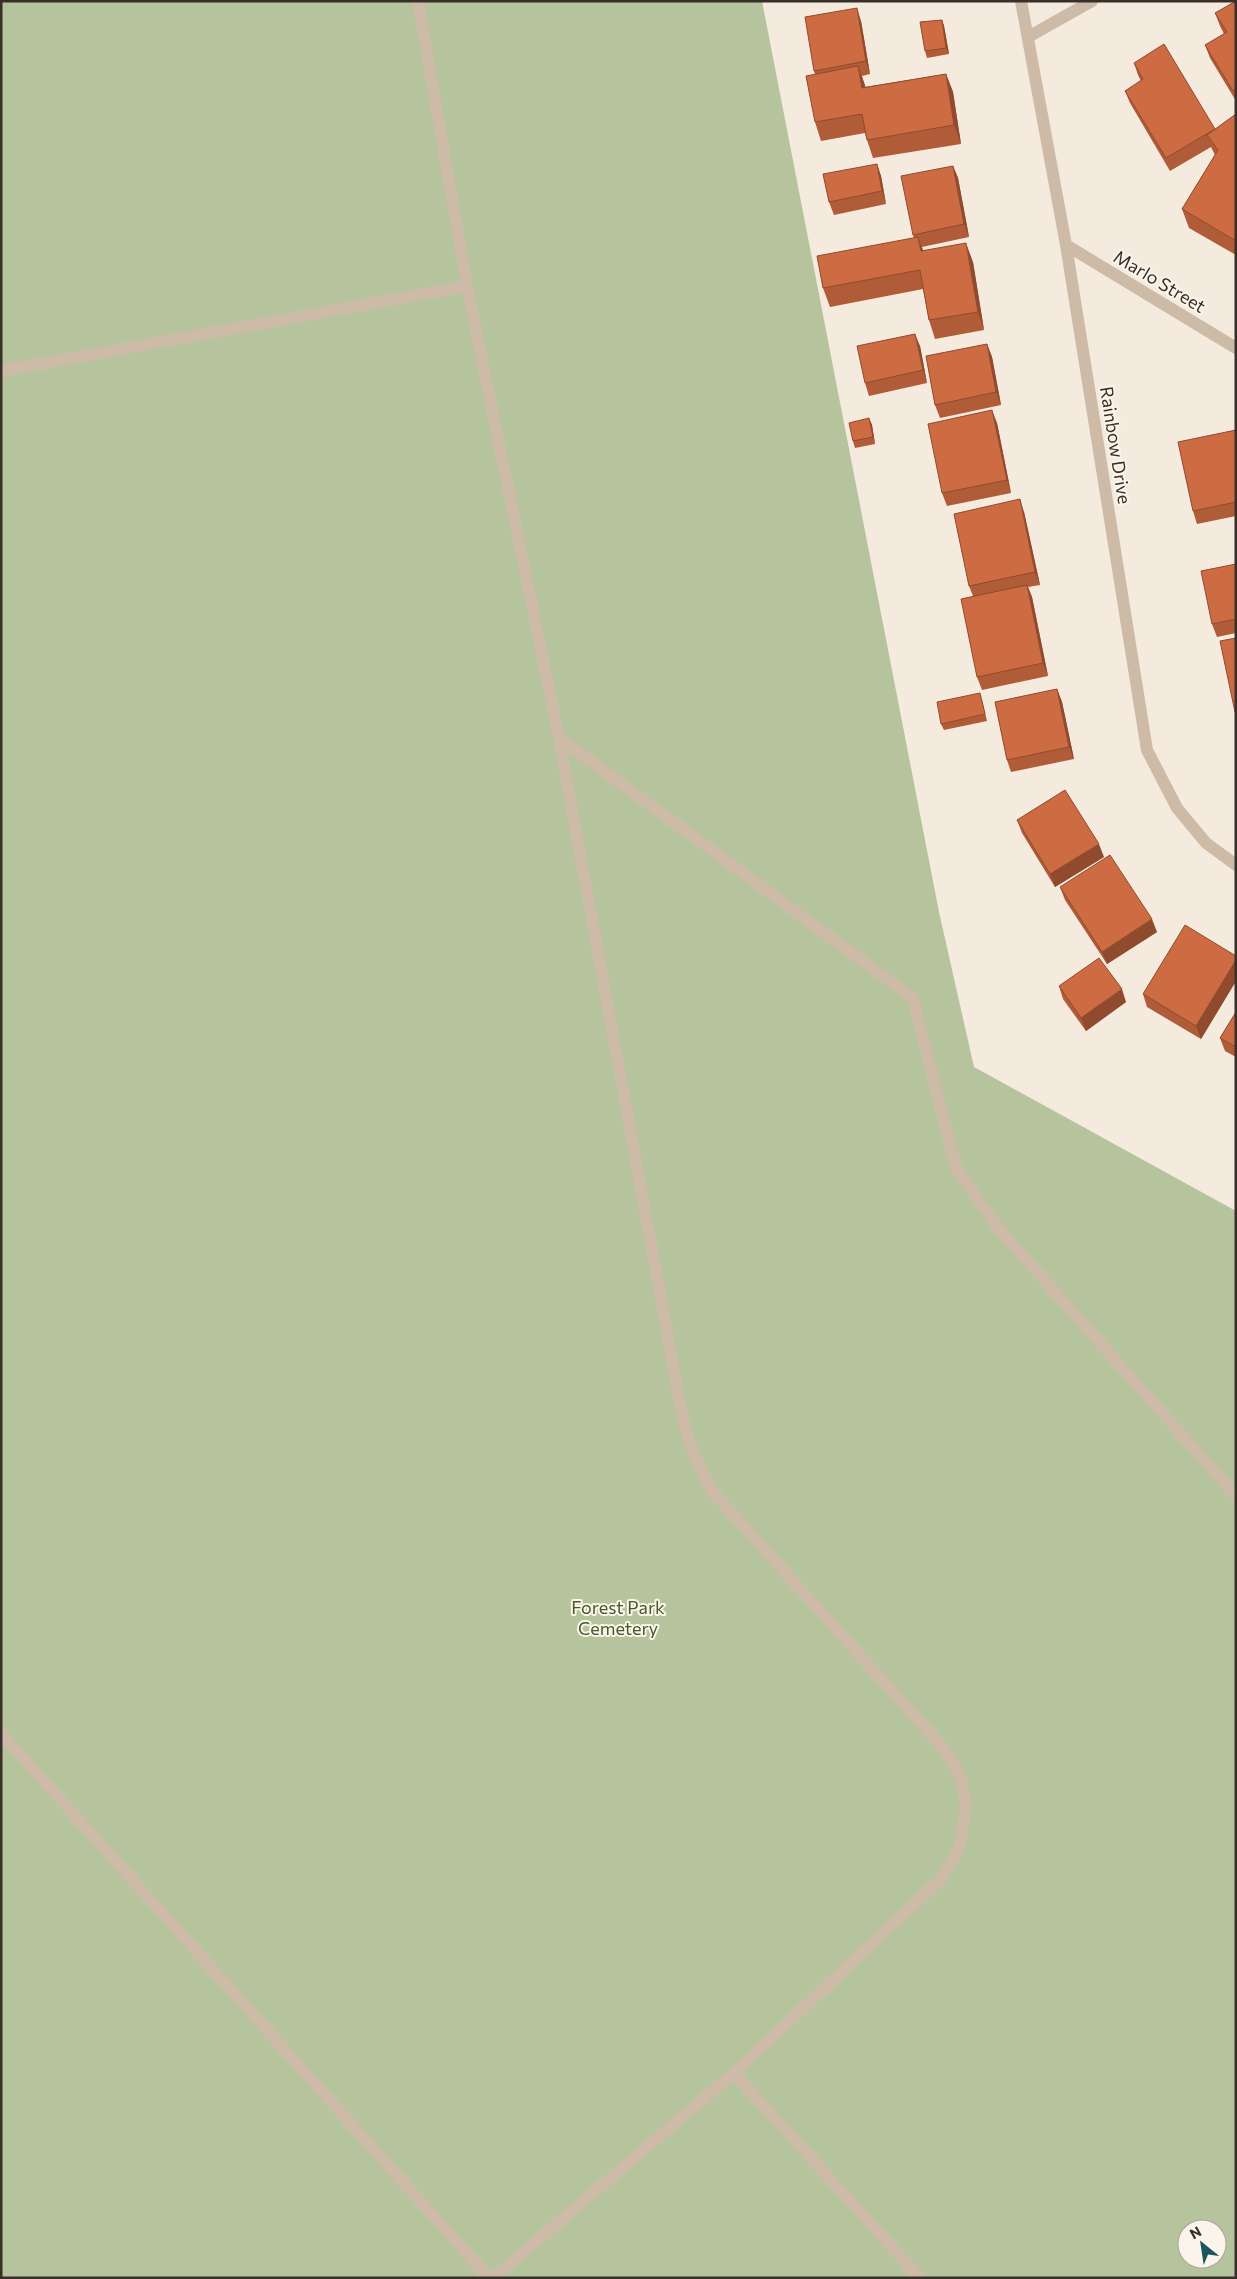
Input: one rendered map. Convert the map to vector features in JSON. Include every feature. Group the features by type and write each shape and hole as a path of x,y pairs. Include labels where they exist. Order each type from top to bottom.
{"street":[{"path":"418,1 467,286 559,738 683,1420 694,1456 712,1491 946,1751 961,1777 966,1807 959,1850 940,1880 734,2073 493,2278"},
{"name":"Rainbow Drive","path":"1021,1 1066,245 1147,750 1176,808 1206,844 1236,865"},
{"path":"1028,37 1092,1"},
{"name":"Marlo Street","path":"1066,245 1236,348"},
{"path":"1,371 467,286"},
{"path":"559,738 913,998 956,1168 999,1229 1236,1496"},
{"path":"1,1733 488,2278"},
{"path":"734,2073 920,2278"}],"green space":[{"name":"Forest Park Cemetery","path":"1,1 762,1 939,912 974,1067 1236,1211 1236,2278 1,2278"}],"building":[{"path":"1236,1 1236,89 1233,91 1205,45 1227,32 1215,13"},
{"path":"857,8 866,61 814,71 805,17"},
{"path":"942,20 946,48 925,51 920,22"},
{"path":"1164,44 1215,129 1166,158 1125,91 1143,79 1134,63"},
{"path":"858,66 862,88 946,74 954,125 867,140 862,114 815,122 806,76"},
{"path":"1236,114 1236,241 1182,209 1218,150 1207,135"},
{"path":"877,164 882,191 829,202 823,174"},
{"path":"953,166 964,224 913,235 901,176"},
{"path":"918,237 921,251 966,243 978,312 929,320 920,270 823,288 817,256"},
{"path":"915,334 923,370 865,383 857,346"},
{"path":"987,344 996,392 935,405 926,356"},
{"path":"992,410 1007,480 942,493 928,424"},
{"path":"869,418 873,437 853,441 849,423"},
{"path":"1236,430 1236,502 1193,511 1178,442"},
{"path":"1020,499 1035,572 969,586 954,514"},
{"path":"1236,564 1236,619 1212,624 1201,571"},
{"path":"1027,585 1043,663 977,677 961,599"},
{"path":"1236,638 1236,712 1235,712 1220,641"},
{"path":"1057,689 1069,747 1007,760 995,702"},
{"path":"980,693 985,714 941,724 937,702"},
{"path":"1065,790 1099,844 1050,874 1017,820"},
{"path":"1110,855 1152,919 1102,952 1060,887"},
{"path":"1185,925 1236,956 1236,960 1196,1026 1143,994"},
{"path":"1099,958 1122,989 1081,1018 1059,986"},
{"path":"1236,1012 1236,1047 1220,1038"}]}
